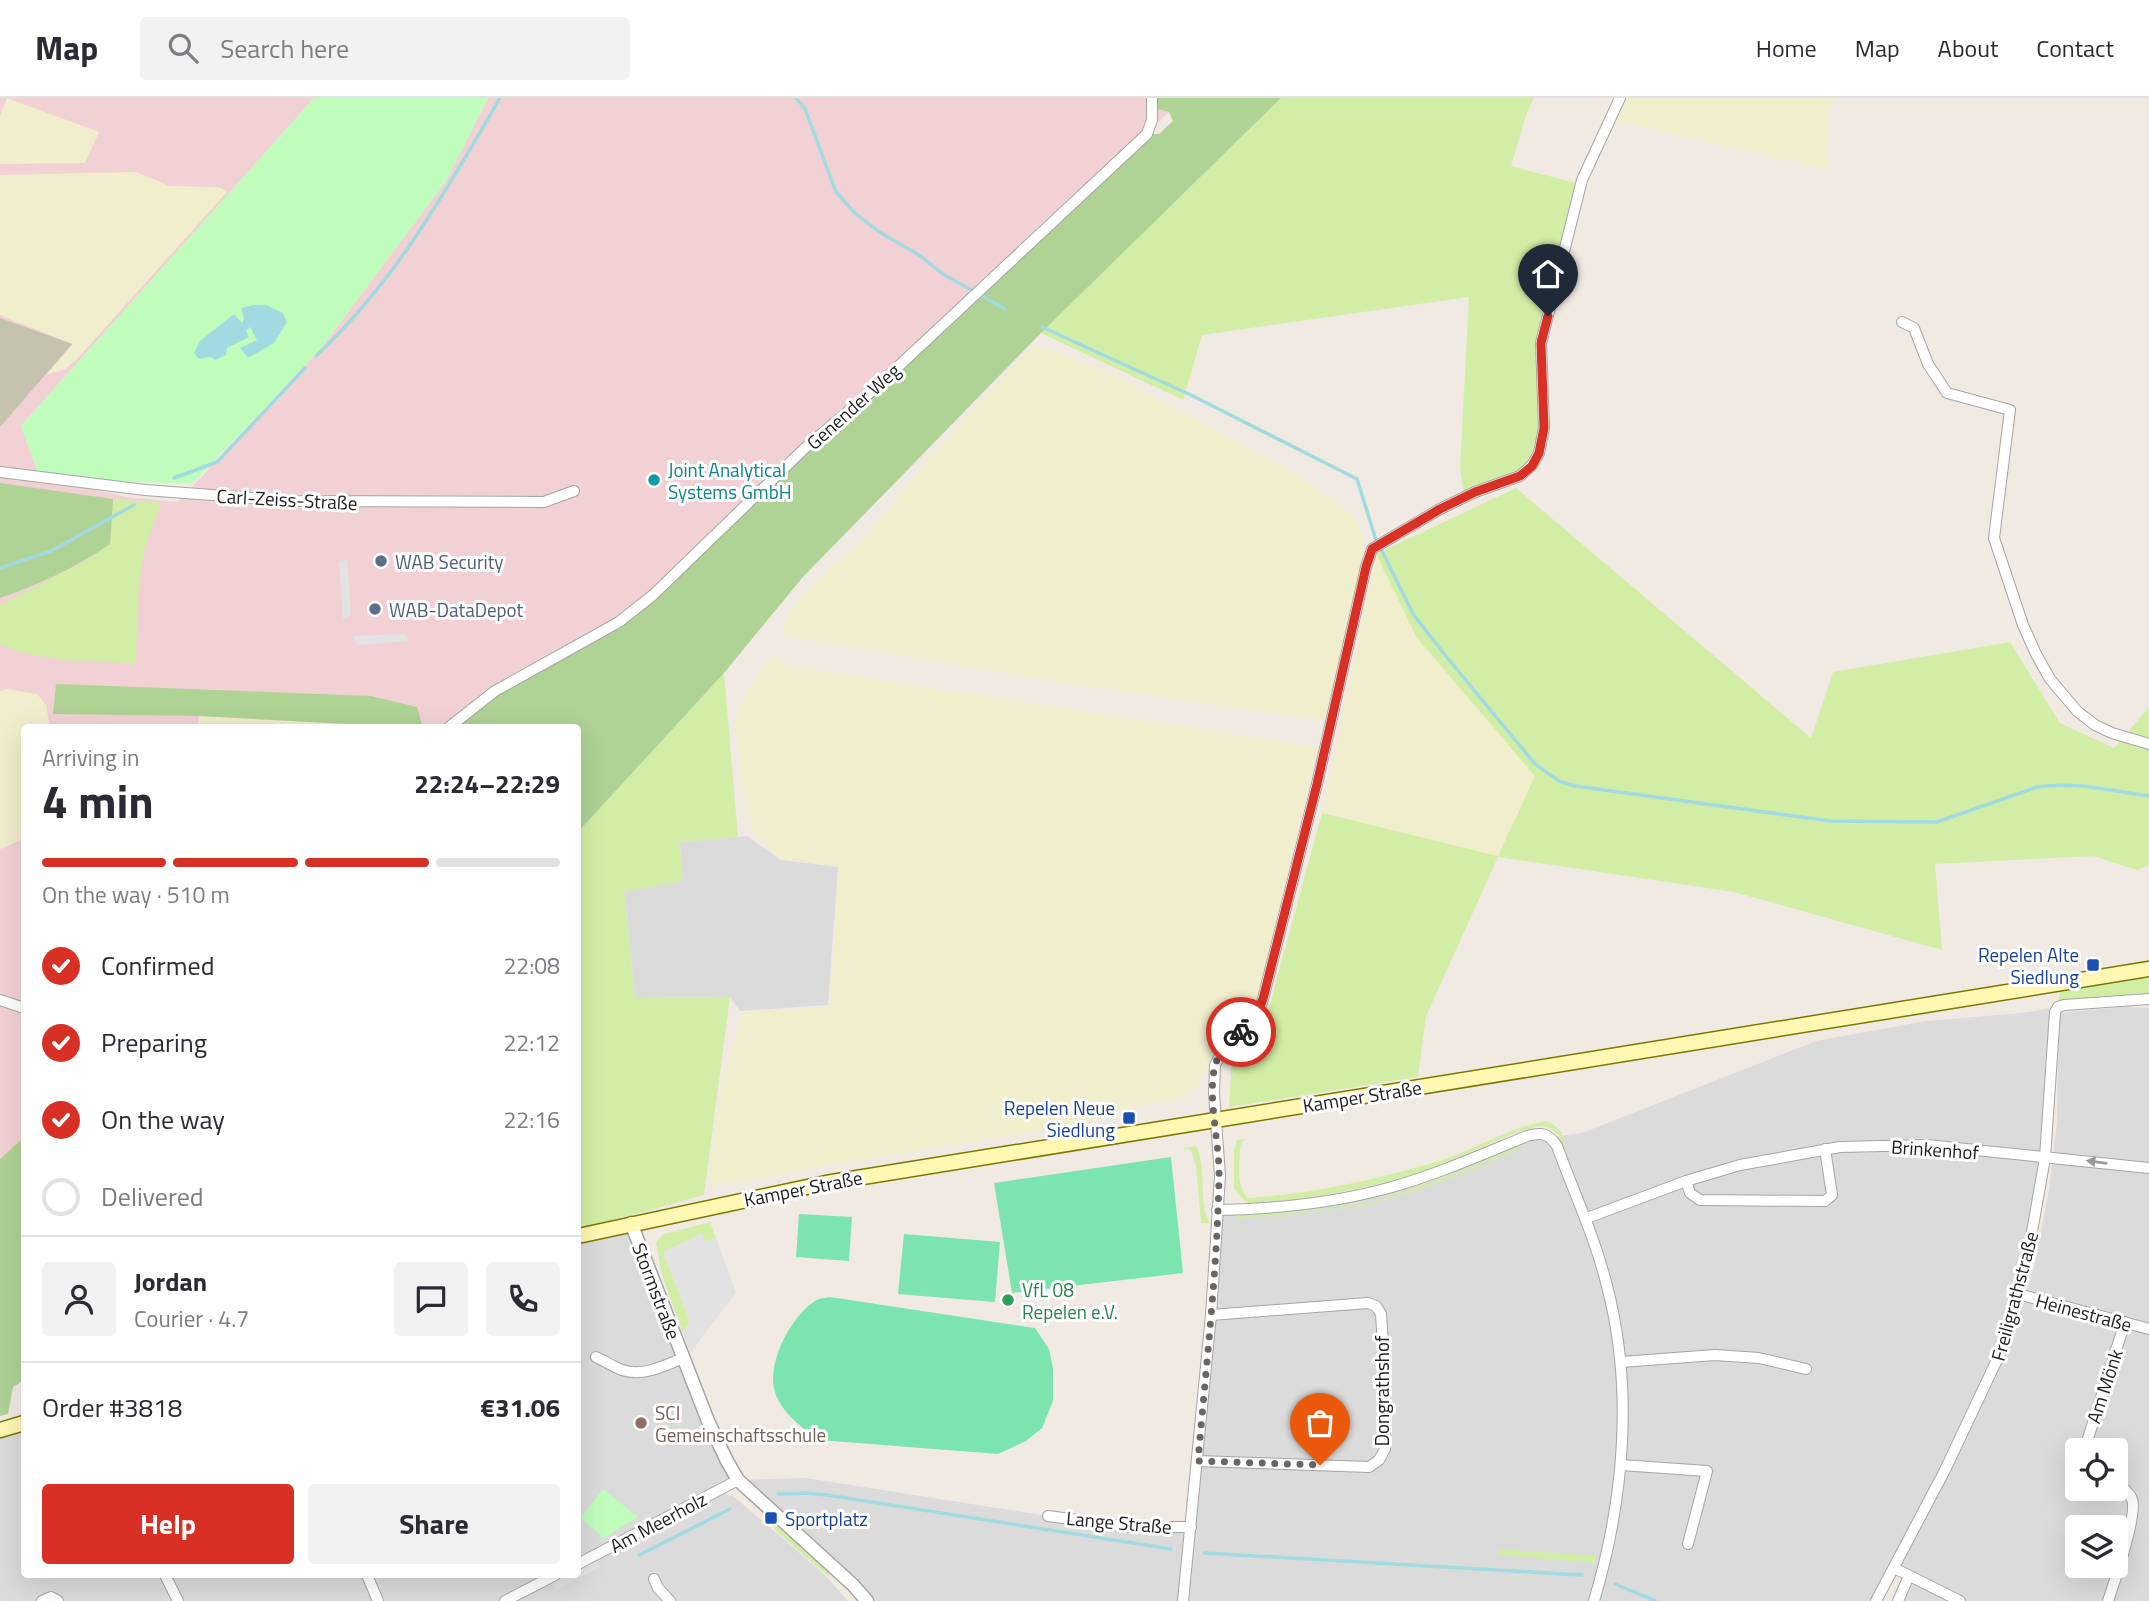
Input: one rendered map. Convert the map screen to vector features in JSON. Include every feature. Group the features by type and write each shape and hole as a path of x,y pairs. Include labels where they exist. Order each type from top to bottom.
{"main road":[{"name":"Kamper Straße","path":"581,1235 826,1183 2149,968"},
{"path":"0,1430 21,1424"}],"street":[{"name":"Genender Weg","path":"453,724 495,691 620,622 653,594 805,448 872,391 1147,134 1152,120 1152,98"},
{"path":"1183,1601 1211,1315 1220,1176 1214,1093 1215,1065 1224,1048 1256,1016 1263,999 1372,549 1440,509 1475,492 1520,476 1532,466 1539,453 1544,428 1541,343 1582,180 1620,98"},
{"path":"1902,322 1914,328 1928,365 1947,393 2010,410 1994,538 2036,654 2063,697 2077,711 2103,729 2149,744"},
{"name":"Carl-Zeiss-Straße","path":"0,472 145,490 293,502 544,502 574,491"},
{"name":"Freiligrathstraße","path":"1876,1601 2003,1347 2018,1294 2045,1158 2053,1020 2058,1007 2149,999"},
{"path":"0,1000 21,1007"},
{"path":"1217,1210 1260,1209 1347,1198 1436,1173 1527,1136 1539,1133 1551,1138 1557,1146 1587,1218 1607,1285 1621,1362 1621,1465 1607,1551 1594,1601"},
{"name":"Brinkenhof","path":"1587,1218 1686,1181 1740,1165 1825,1149 1927,1145 2149,1168"},
{"path":"1686,1181 1690,1193 1700,1200 1825,1201 1832,1195 1825,1149"},
{"name":"Stormstraße","path":"631,1223 708,1421 738,1480 867,1601"},
{"name":"Heinestraße","path":"2018,1294 2149,1329"},
{"name":"Dongrathshof","path":"1198,1461 1368,1467 1379,1460 1385,1449 1385,1377 1381,1314 1376,1306 1368,1303 1211,1315"},
{"name":"Am Mönk","path":"2088,1438 2125,1322"},
{"path":"1621,1362 1715,1355 1759,1359 1806,1369"},
{"name":"Stormstraße","path":"596,1357 623,1370 635,1372 650,1371 683,1358"},
{"path":"1621,1465 1707,1471 1688,1544"},
{"name":"Am Meerholz","path":"581,1562 738,1480"},
{"path":"2108,1601 2132,1517 2133,1502 2128,1494"},
{"name":"Lange Straße","path":"1048,1516 1130,1527 1191,1527"},
{"path":"1894,1568 1960,1601"},
{"path":"1898,1601 1909,1576"},
{"path":"166,1578 178,1601"},
{"path":"368,1578 379,1601"},
{"path":"505,1601 549,1578"},
{"path":"654,1579 670,1601"},
{"path":"42,1601 51,1597 58,1601"}],"shaded area":[{"path":"0,98 314,98 21,426 40,478 127,497 178,502 321,348 446,181 488,98 1184,98 924,341 622,615 499,682 450,724 21,724 21,1140 0,1159"},
{"path":"7,98 99,132 85,163 0,164 0,116"},
{"path":"1623,98 1833,98 1829,112 1827,170 1612,120"},
{"path":"136,172 170,186 219,187 227,192 77,359 65,369 46,375 73,344 0,315 0,175"},
{"path":"0,318 72,344 0,427"},
{"path":"1031,347 1056,351 1120,378 1282,466 1355,518 1369,557 1352,630 1323,721 1028,677 782,635 785,620 808,589 869,533 935,452"},
{"path":"1376,554 1417,638 1536,776 1498,857 1322,813"},
{"path":"347,559 351,614 343,619 339,562"},
{"path":"404,634 410,641 357,645 352,636"},
{"path":"773,656 789,666 1318,747 1257,1000 1249,1014 1212,1056 1195,1090 1181,1099 1121,1109 1088,1122 709,1186 713,1138 741,1013 830,1006 839,866 782,859 763,842 751,827 741,778 735,717 749,688"},
{"path":"6,689 37,694 46,705 49,724 21,724 21,840 0,849 0,691"},
{"path":"199,716 345,724 198,724"},
{"path":"747,836 781,860 838,867 828,1005 740,1011 730,997 635,998 624,891 682,881 680,842"},
{"path":"2058,1007 2045,1158 2003,1347 1876,1601 867,1601 738,1480 806,1478 1048,1516 1191,1527 1217,1210 1260,1209 1392,1187 1527,1136 1551,1137 1582,1133 1816,1041 1926,1021 2022,1013"},
{"path":"2123,1007 2149,1008 2149,1601 1904,1601 1917,1574 1901,1567 2008,1349 2035,1264 2049,1190 2057,1123 2058,1013"},
{"path":"631,1223 738,1480 581,1559 581,1235"},
{"path":"702,1234 705,1242 716,1238 736,1293 690,1353 683,1333 690,1321 663,1252"},
{"path":"21,1424 21,1578 546,1578 504,1601 0,1601 0,1430"},
{"path":"724,1494 733,1496 823,1573 848,1601 515,1601 560,1578 581,1578 581,1567"},
{"path":"595,1558 600,1567 581,1577 581,1565"},
{"path":"555,1578 579,1578 556,1590 551,1580"}],"green space":[{"path":"314,98 488,98 446,181 321,348 192,484 40,478 21,426"},
{"path":"1156,98 1281,98 1041,333 802,578 724,673 581,829 581,724 453,724 495,691 619,622 1147,134 1159,134 1173,121 1169,112 1158,109"},
{"path":"1281,98 1534,98 1527,112 1511,166 1580,184 1537,350 1542,428 1537,451 1518,475 1464,495 1460,468 1469,297 1202,335 1183,400 1041,333"},
{"path":"0,483 113,499 110,544 57,575 0,598"},
{"path":"1516,488 1811,738 1833,672 2010,642 2060,723 2114,748 2149,707 2149,865 2137,870 2093,856 1935,864 1942,950 1734,892 1498,857 1426,1016 1418,1077 1229,1107 1232,1058 1265,1022 1322,813 1498,856 1535,776 1417,638 1376,554"},
{"path":"113,499 161,503 145,547 139,583 136,663 49,658 0,644 0,605 80,564 110,544"},
{"path":"724,673 738,837 680,842 682,881 624,892 635,998 730,997 704,1195 581,1229 581,829"},
{"path":"56,684 371,696 417,707 422,724 348,724 199,716 53,714"},
{"path":"2149,975 2149,999 2058,1007 2061,983"},
{"path":"1544,1121 1558,1129 1567,1153 1554,1131 1540,1126 1439,1166 1392,1181 1345,1191 1248,1204 1234,1189 1234,1150 1237,1140 1248,1138 1240,1147 1239,1168 1241,1187 1248,1198 1319,1190 1410,1169 1447,1158 1516,1129"},
{"path":"21,1140 21,1382 13,1387 8,1414 0,1416 0,1159"},
{"path":"1527,1142 1495,1158 1445,1177 1386,1195 1297,1213 1235,1218 1316,1208 1395,1191"},
{"path":"1537,1143 1431,1186 1356,1207 1315,1213 1275,1218 1235,1221 1313,1213 1376,1201 1448,1178"},
{"path":"1196,1146 1200,1155 1204,1208 1211,1223 1201,1223 1196,1167 1191,1150 1182,1148"},
{"path":"1171,1157 1183,1273 1012,1293 994,1183"},
{"path":"799,1214 852,1217 849,1261 796,1257"},
{"path":"710,1222 716,1238 705,1242 702,1234 663,1252 690,1321 683,1333 662,1275 656,1242 664,1234"},
{"path":"904,1234 1000,1242 995,1302 898,1294"},
{"path":"830,1297 1035,1328 1049,1349 1053,1368 1053,1401 1042,1428 1026,1441 998,1454 819,1440 799,1425 782,1406 775,1392 774,1368 777,1355 797,1318 815,1301"},
{"path":"603,1489 638,1517 604,1538 581,1517"},
{"path":"777,1519 808,1549 807,1552 831,1573 828,1576 776,1531 772,1524"},
{"path":"1499,1549 1596,1556 1595,1563 1499,1555"}],"water":[{"path":"266,305 283,313 287,322 274,343 248,358 240,348 257,340 250,327 246,331 249,337 227,348 226,355 215,360 211,357 199,359 194,353 200,341 234,314 242,323 244,319 241,308"}],"waterway":[{"path":"316,356 370,298 395,266 439,201 500,98"},
{"path":"796,98 805,109 836,192 855,213 943,274 1005,309"},
{"path":"1042,327 1193,396 1357,479 1376,540"},
{"path":"174,478 217,462 305,368"},
{"path":"0,568 51,551 134,505"},
{"path":"1381,549 1413,614 1535,764 1559,781 1575,786 1830,821 1937,822 2037,787 2051,785 2093,787 2149,796"},
{"path":"778,1494 827,1495 1171,1549"},
{"path":"639,1555 730,1509"},
{"path":"1204,1553 1582,1575"},
{"path":"1615,1584 1656,1601"}],"way so far":[{"path":"1241,1032 1224,1048 1215,1065 1214,1093 1220,1176 1198,1461 1320,1465"}],"place":[{"name":"Joint Analytical Systems GmbH","path":"654,480"},
{"name":"WAB Security","path":"381,561"},
{"name":"WAB-DataDepot","path":"375,609"},
{"name":"Repelen Alte Siedlung","path":"2093,965"},
{"name":"Repelen Neue Siedlung","path":"1129,1118"},
{"name":"VfL 08 Repelen e.V.","path":"1008,1300"},
{"name":"SCI Gemeinschaftsschule","path":"641,1423"},
{"name":"Sportplatz","path":"771,1518"}],"route":[{"path":"1241,1032 1256,1016 1263,999 1372,549 1440,509 1475,492 1520,476 1532,466 1539,453 1544,428 1540,366 1541,343 1548,316"}]}
